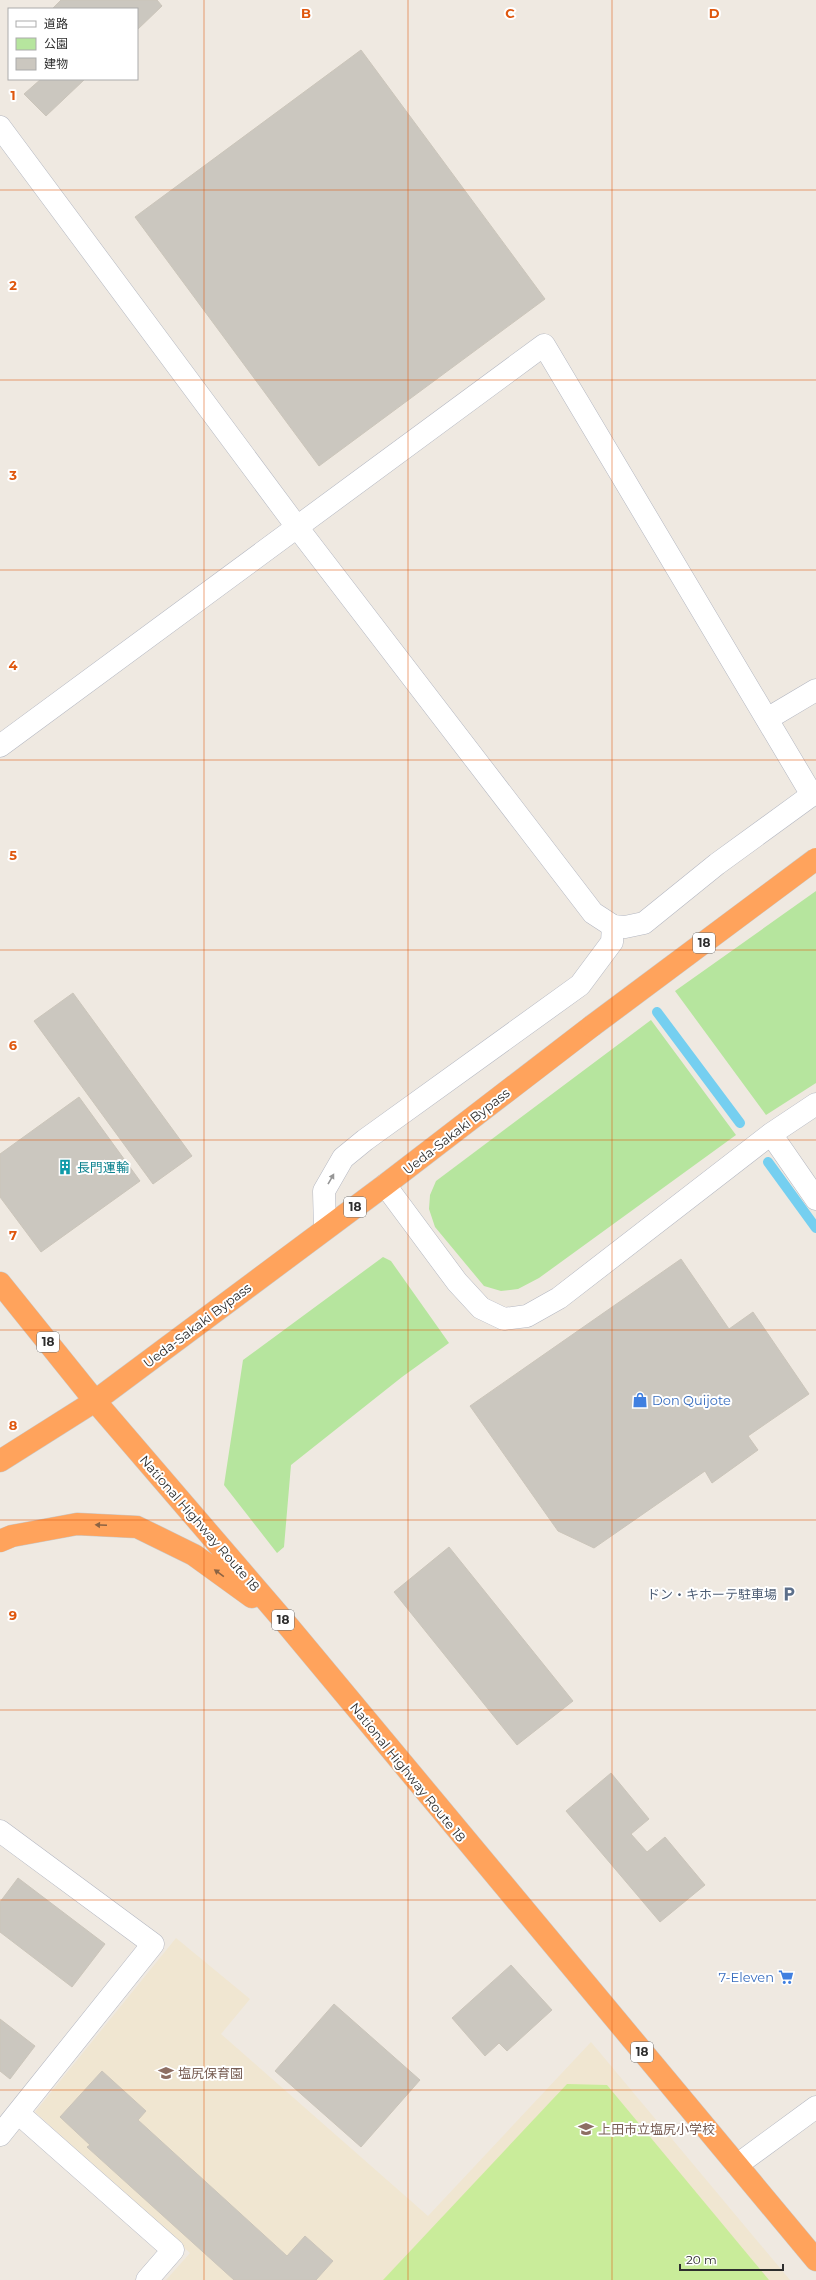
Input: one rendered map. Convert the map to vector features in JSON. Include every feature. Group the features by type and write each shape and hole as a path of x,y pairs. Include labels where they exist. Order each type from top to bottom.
{"highway":[{"name":"Ueda-Sakaki Bypass","path":"96,1401 325,1229 385,1186 592,1026 816,859"},
{"name":"National Highway Route 18","path":"0,1283 96,1401 284,1621 816,2260"},
{"name":"18","path":"0,1461 96,1401"},
{"path":"0,1541 12,1536 77,1524 137,1527 194,1555 284,1621"}],"street":[{"path":"0,127 297,527 593,913 613,926 625,927 644,923 717,864 814,794 767,719 544,345 297,527 0,746"},
{"path":"767,719 816,690"},
{"path":"325,1229 324,1191 343,1158 365,1140 580,985 612,942 613,926"},
{"path":"385,1186 457,1282 481,1308 504,1319 528,1316 559,1298 771,1134 816,1104"},
{"path":"771,1134 816,1199"},
{"path":"0,1832 153,1944 0,2134"},
{"path":"737,2165 816,2107"},
{"path":"18,2113 173,2250 147,2280"}],"shaded area":[{"path":"176,1938 250,1999 221,2034 428,2216 591,2042 790,2280 166,2280 190,2253 35,2112"}],"green space":[{"path":"816,891 816,1083 766,1115 675,991"},
{"path":"651,1020 736,1135 539,1278 518,1289 501,1291 484,1286 435,1227 429,1209 430,1195 436,1181"},
{"path":"383,1257 391,1261 449,1343 402,1377 291,1465 284,1547 277,1553 224,1485 243,1360"},
{"name":"上田市立塩尻小学校","path":"567,2084 607,2085 769,2280 383,2280"}],"building":[{"path":"61,0 157,0 162,6 138,29 138,8 53,8"},
{"path":"361,50 545,299 319,466 135,217"},
{"path":"40,80 84,80 46,116 24,94"},
{"path":"73,993 192,1156 153,1184 34,1021"},
{"name":"長門運輸","path":"79,1097 140,1181 41,1252 0,1197 0,1154"},
{"name":"Don Quijote","path":"681,1259 729,1329 753,1312 809,1394 748,1436 758,1450 712,1483 705,1471 594,1548 558,1531 470,1406"},
{"path":"449,1547 573,1701 517,1745 394,1592"},
{"path":"611,1773 649,1819 631,1834 647,1852 665,1837 705,1885 660,1922 566,1811"},
{"path":"18,1878 105,1944 72,1987 0,1932 0,1902"},
{"path":"511,1965 552,2010 507,2051 499,2043 485,2056 452,2018"},
{"path":"334,2004 420,2080 361,2147 275,2071"},
{"path":"0,2019 35,2046 10,2079 0,2071"},
{"path":"102,2071 146,2111 138,2120 287,2256 305,2236 333,2261 316,2280 234,2280 87,2147 90,2145 60,2117"}],"waterway":[{"path":"657,1012 740,1123"},
{"path":"768,1162 816,1228"}],"place":[{"name":"長門運輸","path":"65,1167"},
{"name":"Don Quijote","path":"640,1400"},
{"name":"ドン・キホーテ駐車場","path":"789,1594"},
{"name":"7-Eleven","path":"786,1977"},
{"name":"塩尻保育園","path":"166,2073"},
{"name":"上田市立塩尻小学校","path":"586,2129"}]}
